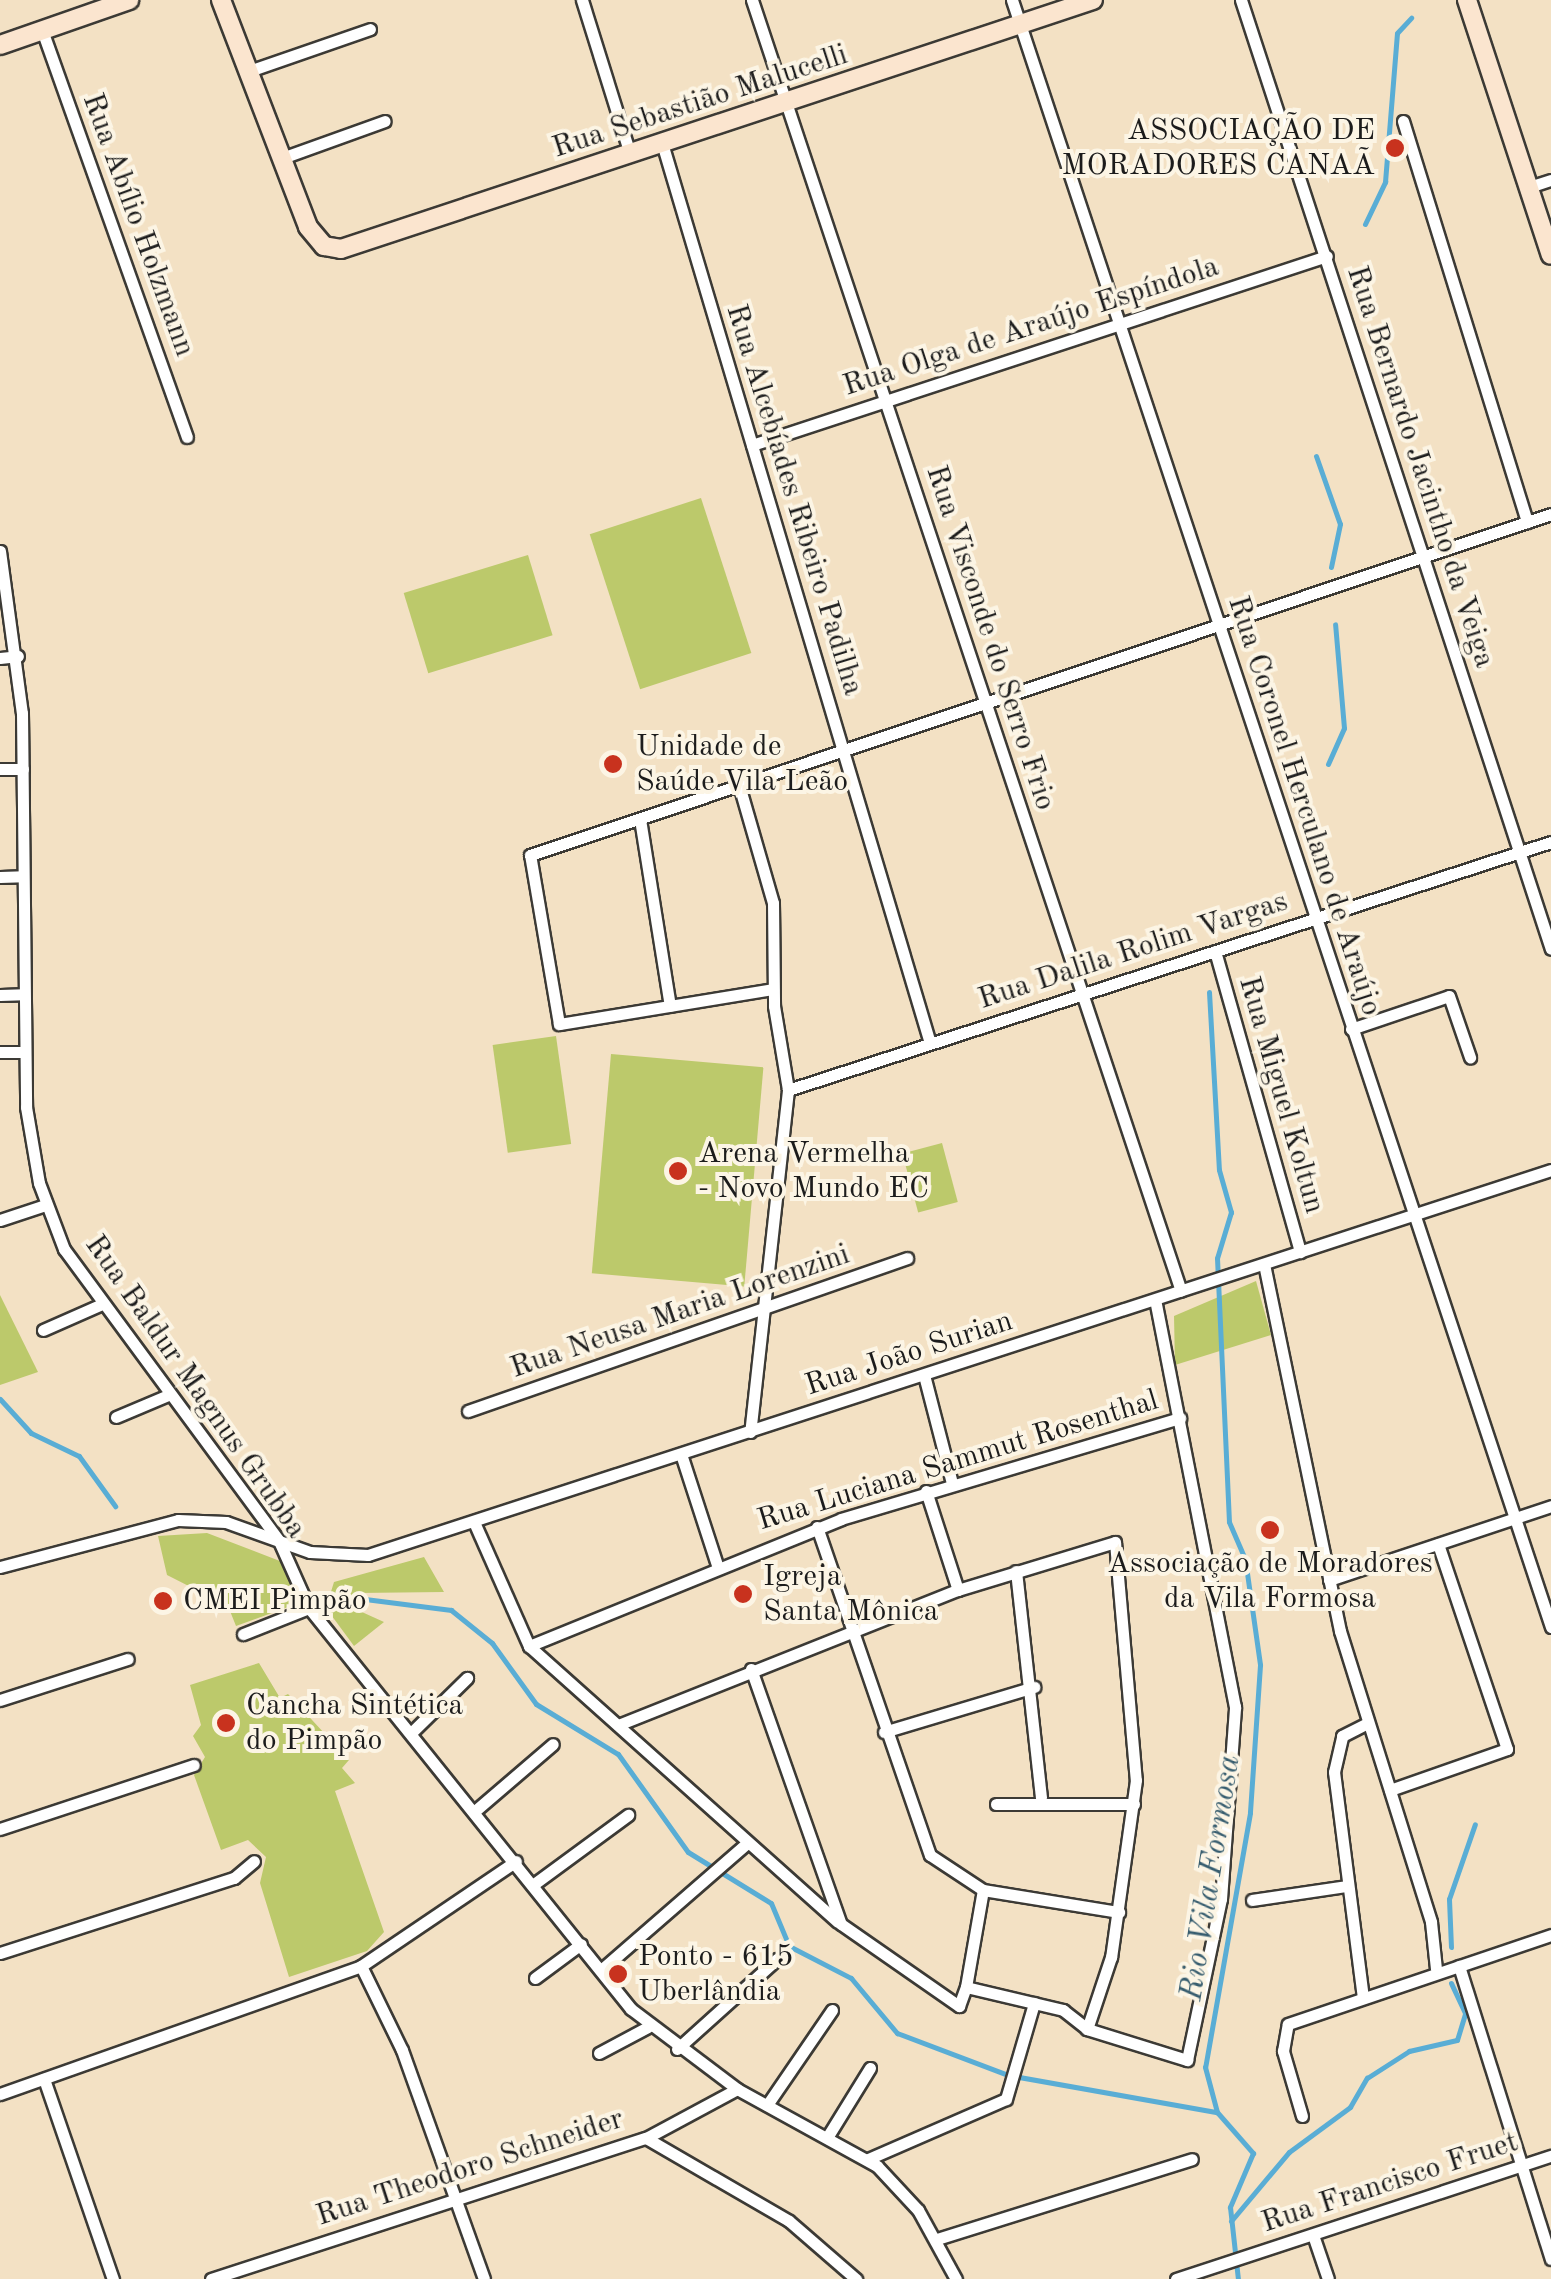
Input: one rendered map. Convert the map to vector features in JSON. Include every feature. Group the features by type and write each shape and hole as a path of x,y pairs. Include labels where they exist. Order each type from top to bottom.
{"street":[{"path":"0,45 129,0"},
{"path":"221,0 282,158 386,121"},
{"path":"582,0 630,154"},
{"name":"Rua Visconde do Serro Frio","path":"752,0 1180,1291"},
{"name":"Rua Coronel Herculano de Araújo","path":"1012,0 1512,1519 1551,1625"},
{"name":"Rua Sebastião Malucelli","path":"282,158 324,246 350,247 1093,0"},
{"name":"Rua Bernardo Jacintho da Veiga","path":"1242,0 1327,256 1420,557 1551,949"},
{"path":"1467,0 1551,255"},
{"path":"248,71 370,29"},
{"name":"Rua Abílio Holzmann","path":"42,30 187,437"},
{"path":"1403,121 1527,522"},
{"name":"Rua Alcebíades Ribeiro Padilha","path":"662,143 930,1043"},
{"path":"1529,188 1551,180"},
{"name":"Rua Olga de Araújo Espíndola","path":"752,445 1327,256"},
{"path":"773,989 559,1024 530,856 1551,514"},
{"name":"Rua Baldur Magnus Grubba","path":"0,551 18,656 23,769 24,1052 46,1205 100,1305 280,1542 310,1608 648,2026 736,2089 868,2159 937,2240 956,2279"},
{"path":"0,658 18,656"},
{"path":"0,769 23,769"},
{"path":"739,786 773,903 773,989 788,1090 750,1432"},
{"path":"640,819 670,1006"},
{"name":"Rua Dalila Rolim Vargas","path":"788,1090 1551,842"},
{"path":"0,877 23,876"},
{"name":"Rua Miguel Koltun","path":"1215,951 1300,1252"},
{"path":"0,994 23,994"},
{"path":"1351,1029 1449,996 1470,1057"},
{"path":"0,1052 24,1052"},
{"name":"Rua João Surian","path":"0,1566 168,1521 226,1522 280,1542 368,1555 1551,1170"},
{"path":"0,1220 46,1205"},
{"name":"Rua Neusa Maria Lorenzini","path":"468,1411 762,1313 907,1258"},
{"path":"1264,1264 1329,1580 1368,1723 1448,1968 1551,2258"},
{"path":"966,1986 1070,2013 1087,2030 1187,2060 1222,1899 1235,1733 1226,1635 1155,1300"},
{"path":"43,1330 100,1305"},
{"path":"924,1375 952,1483"},
{"path":"116,1418 168,1395"},
{"name":"Rua Luciana Sammut Rosenthal","path":"528,1646 817,1527 952,1483 1180,1418"},
{"path":"681,1454 717,1565"},
{"path":"926,1491 958,1590"},
{"path":"1329,1580 1551,1506"},
{"path":"474,1522 528,1646 841,1924 960,2006 983,1890"},
{"path":"817,1527 884,1732 930,1855 983,1890 1119,1912"},
{"path":"618,1725 958,1590 1114,1542 1134,1804 1119,1912 1087,2030"},
{"path":"1390,1790 1507,1749 1438,1544"},
{"path":"1016,1571 1034,1687 1041,1798"},
{"path":"242,1634 310,1608"},
{"path":"0,1700 128,1659"},
{"path":"751,1669 841,1924"},
{"path":"413,1731 467,1678"},
{"path":"884,1732 1034,1687"},
{"path":"1363,1998 1347,1886 1336,1758 1342,1736 1368,1723"},
{"path":"476,1810 554,1744"},
{"path":"0,1828 194,1765"},
{"path":"996,1804 1041,1798 1134,1804"},
{"path":"534,1884 628,1814"},
{"path":"601,1970 747,1843"},
{"path":"0,1953 234,1878 254,1861"},
{"path":"0,2094 361,1966 516,1861"},
{"path":"1252,1900 1347,1886"},
{"path":"1302,2116 1285,2029 1448,1968 1551,1936"},
{"path":"534,1978 581,1944"},
{"path":"677,2049 777,1959"},
{"path":"361,1966 484,2279"},
{"path":"868,2159 1006,2099 1018,2069 1034,2003"},
{"path":"767,2105 832,2010"},
{"path":"598,2053 648,2026"},
{"path":"828,2136 870,2068"},
{"path":"44,2079 113,2279"},
{"name":"Rua Theodoro Schneider","path":"211,2279 646,2138 736,2089"},
{"path":"646,2138 789,2220 856,2279"},
{"name":"Rua Francisco Fruet","path":"1176,2279 1551,2156"},
{"path":"937,2240 1192,2159"},
{"path":"1313,2235 1328,2279"}],"green space":[{"path":"701,498 751,653 640,689 590,534"},
{"path":"528,555 553,635 428,673 404,593"},
{"path":"556,1036 571,1144 508,1153 493,1045"},
{"name":"Arena Vermelha - Novo Mundo EC","path":"611,1054 763,1067 744,1286 592,1273"},
{"path":"942,1143 958,1202 918,1213 902,1154"},
{"path":"1256,1281 1271,1335 1175,1365 1174,1316"},
{"path":"0,1295 38,1372 0,1385"},
{"path":"207,1533 285,1563 302,1602 236,1626 228,1606 167,1575 158,1536"},
{"path":"424,1557 444,1592 357,1593 353,1608 384,1622 354,1646 326,1608 334,1582"},
{"path":"259,1663 280,1698 288,1694 349,1760 342,1768 355,1783 335,1791 384,1932 367,1951 289,1977 260,1883 266,1857 248,1840 221,1850 194,1775 205,1757 193,1736 201,1725 190,1685"}],"waterway":[{"name":"Rio Vila Formosa","path":"1365,224 1385,182 1397,33 1411,18"},
{"name":"Rio Vila Formosa","path":"1316,456 1340,524 1331,567"},
{"name":"Rio Vila Formosa","path":"1328,764 1344,728 1335,624"},
{"name":"Rio Vila Formosa","path":"1209,992 1219,1170 1231,1212 1217,1258 1229,1522 1245,1559 1260,1665 1250,1813 1205,2067 1217,2112 1253,2153 1230,2207 1238,2279"},
{"path":"0,1399 31,1433 79,1456 115,1506"},
{"path":"365,1599 451,1610 492,1643 536,1704 618,1754 688,1852 771,1903 789,1946 851,1978 897,2033 1008,2075 1216,2112"},
{"path":"1451,1947 1449,1899 1475,1824"},
{"path":"1231,2221 1289,2152 1350,2107 1367,2078 1409,2051 1457,2040 1465,2013 1451,1983"}],"place":[{"name":"ASSOCIAÇÃO DE MORADORES CANAÃ","path":"1395,148"},
{"name":"Unidade de Saúde Vila Leão","path":"613,764"},
{"name":"Arena Vermelha - Novo Mundo EC","path":"678,1171"},
{"name":"Associação de Moradores da Vila Formosa","path":"1270,1530"},
{"name":"Igreja Santa Mônica","path":"743,1594"},
{"name":"CMEI Pimpão","path":"163,1601"},
{"name":"Cancha Sintética do Pimpão","path":"226,1723"},
{"name":"Ponto - 615 Uberlândia","path":"618,1974"}]}
